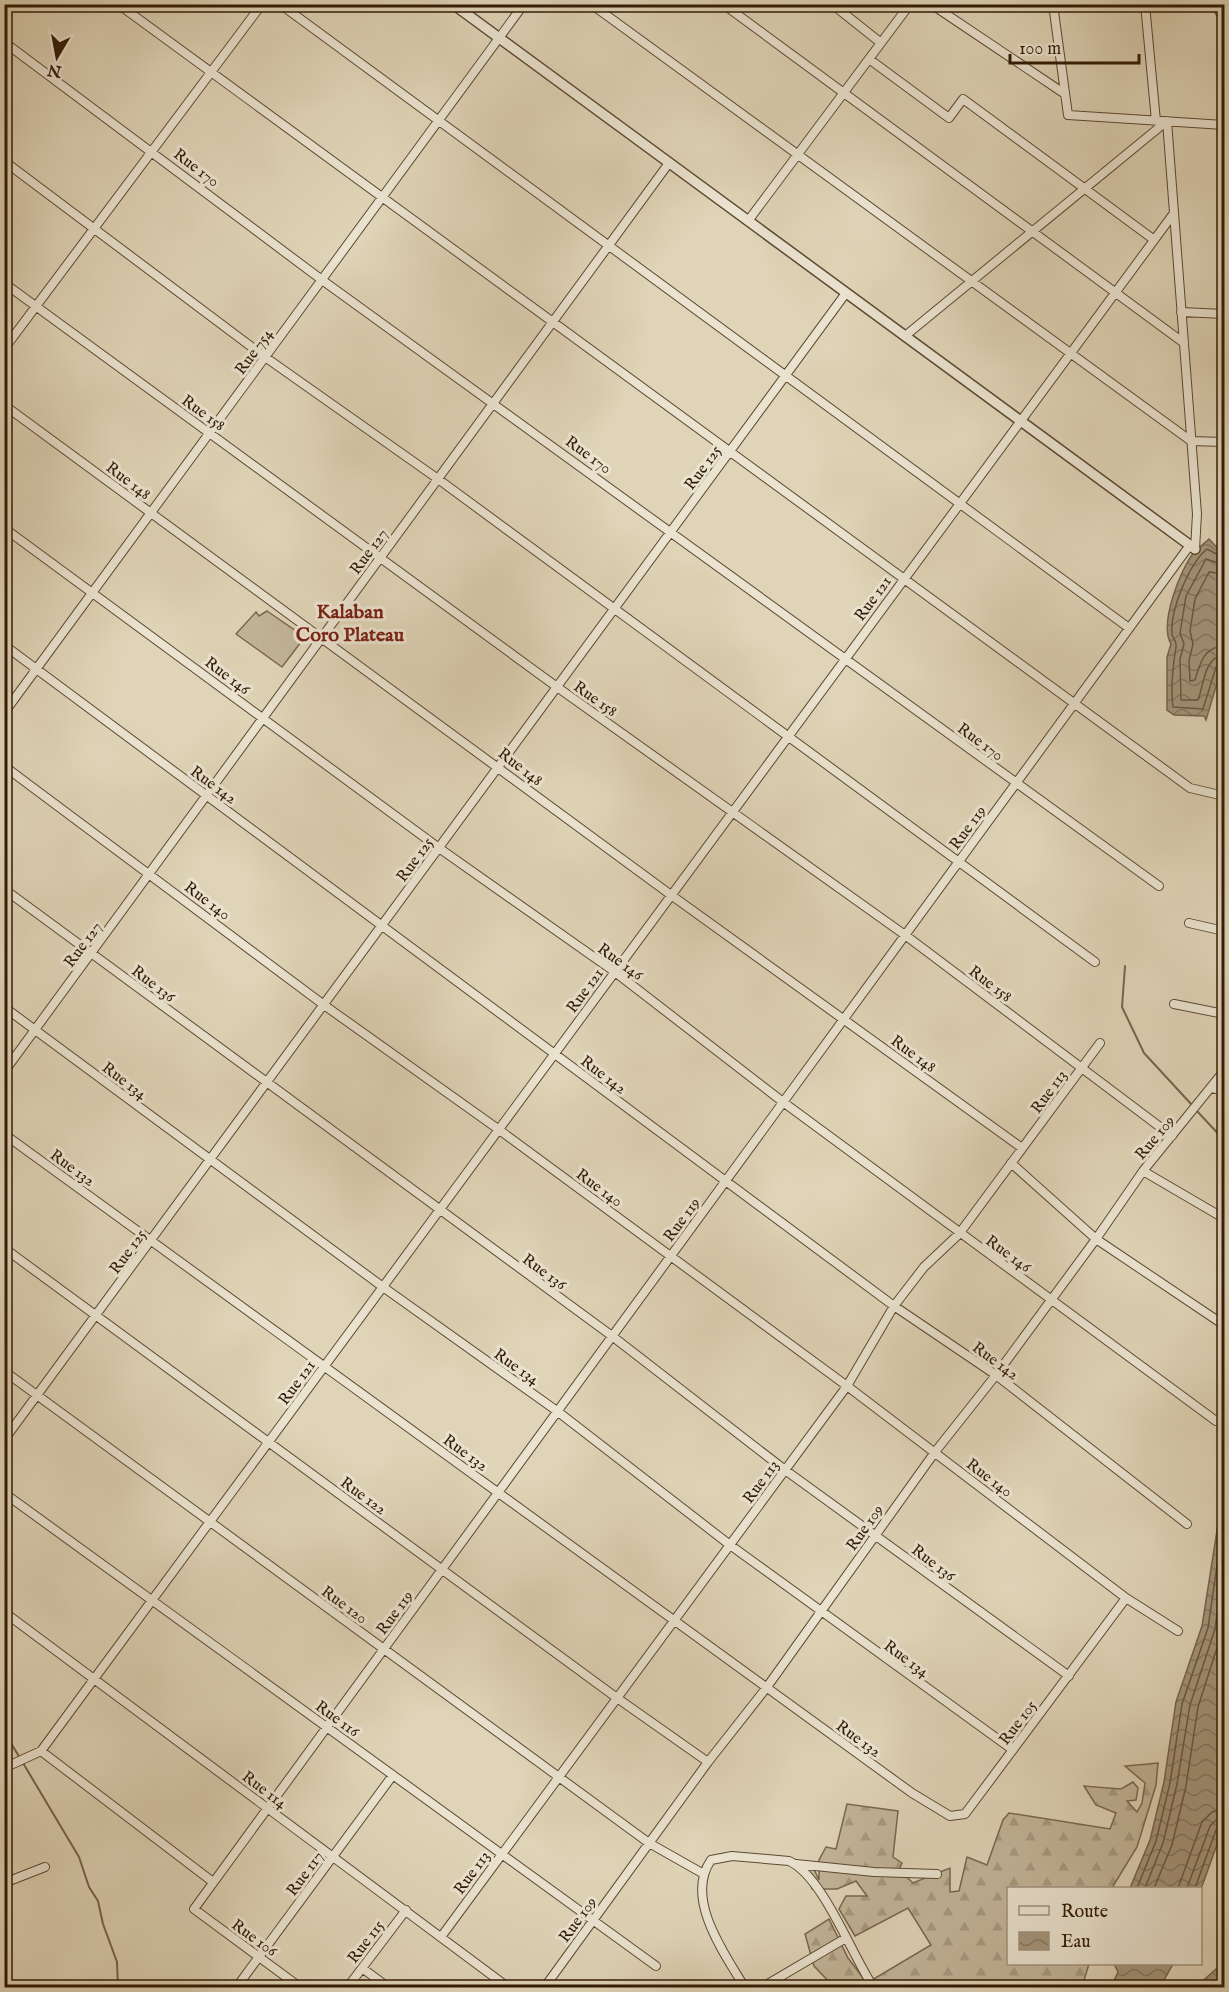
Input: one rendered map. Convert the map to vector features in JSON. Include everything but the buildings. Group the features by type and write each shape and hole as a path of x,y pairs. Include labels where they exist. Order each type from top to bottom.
{"street":[{"path":"118,4 1190,788 1224,796"},
{"path":"4,349 262,4"},
{"path":"280,4 1130,628"},
{"path":"453,4 1192,547 1197,514 1167,121"},
{"name":"Rue 754","path":"4,713 524,4"},
{"path":"591,4 1068,354 1191,441 1224,442"},
{"path":"723,4 1184,343"},
{"path":"832,4 881,43"},
{"path":"748,221 910,4"},
{"path":"931,4 1065,94"},
{"path":"1053,4 1068,115 1224,125"},
{"path":"1145,4 1156,121"},
{"path":"1214,4 1224,18"},
{"name":"Rue 170","path":"4,42 153,151 322,280 494,402 1159,886"},
{"path":"869,60 949,118 963,99 1153,239"},
{"path":"905,336 1167,121"},
{"path":"4,161 266,357 438,479 1095,962"},
{"name":"Rue 127","path":"4,1072 669,163"},
{"name":"Rue 121","path":"4,1768 41,1751 1174,213"},
{"name":"Rue 158","path":"4,283 557,687 905,935 1172,1136"},
{"name":"Rue 125","path":"4,1440 846,293"},
{"path":"1181,312 1224,314"},
{"name":"Rue 148","path":"4,405 499,766 671,895 1022,1148"},
{"name":"Rue 146","path":"4,528 439,848 615,972 959,1234 1052,1299 1216,1421"},
{"name":"Rue 119","path":"194,1909 1074,703 1192,547"},
{"name":"Rue 142","path":"4,645 894,1306 996,1375 1187,1524"},
{"name":"Rue 140","path":"4,766 324,1005 498,1129 847,1386 1126,1598 1178,1631"},
{"name":"Rue 136","path":"4,889 438,1211 612,1336 785,1470 1053,1667 1069,1676"},
{"path":"1189,923 1224,931"},
{"path":"1174,1004 1224,1014"},
{"name":"Rue 134","path":"4,1007 383,1287 557,1411 730,1545 1013,1750"},
{"name":"Rue 113","path":"441,1937 847,1386 894,1306 924,1267 959,1234 1100,1043"},
{"name":"Rue 109","path":"544,1988 708,1762 767,1687 874,1534 996,1375 1143,1171 1180,1129 1224,1071"},
{"path":"1212,1088 1224,1091"},
{"name":"Rue 132","path":"4,1134 912,1793"},
{"path":"1011,1163 1096,1239 1224,1325"},
{"path":"1143,1171 1220,1216"},
{"name":"Rue 122","path":"4,1248 617,1698 708,1762"},
{"name":"Rue 120","path":"4,1371 649,1843 702,1873"},
{"name":"Rue 116","path":"4,1493 656,1966"},
{"name":"Rue 105","path":"912,1793 950,1816 965,1814 1126,1598"},
{"name":"Rue 114","path":"4,1612 509,1988"},
{"path":"41,1751 213,1882"},
{"name":"Rue 117","path":"236,1988 393,1775"},
{"path":"745,1988 715,1938 703,1894 702,1873 711,1860 732,1856 874,1872 937,1874"},
{"path":"796,1864 821,1894 874,1988"},
{"path":"4,1883 45,1867"},
{"name":"Rue 106","path":"194,1909 301,1988"},
{"name":"Rue 115","path":"347,1988 405,1910"},
{"path":"761,1988 846,1938"},
{"path":"362,1968 390,1988"}],"green space":[{"path":"267,611 299,633 301,642 282,667 236,634 256,612 259,616"},
{"path":"1158,1763 1156,1785 1137,1847 1113,1887 1007,1887 1007,1965 1089,1965 1082,1987 834,1987 814,1966 805,1934 829,1919 848,1958 867,1983 931,1945 908,1908 855,1936 839,1909 846,1896 867,1896 856,1881 837,1889 812,1889 809,1879 803,1872 805,1867 813,1867 819,1880 819,1860 826,1847 836,1849 847,1804 898,1811 893,1857 902,1863 899,1870 913,1883 950,1868 950,1892 959,1891 967,1857 987,1865 1003,1820 1009,1813 1110,1829 1116,1813 1096,1805 1084,1786 1121,1789 1133,1782 1138,1788 1136,1800 1127,1801 1137,1812 1142,1803 1145,1783 1125,1766"}],"water":[{"path":"1209,539 1224,555 1224,660 1206,720 1204,716 1174,715 1167,710 1167,657 1171,644 1168,624 1173,597 1189,559"},
{"path":"1224,1486 1224,1825 1202,1887 1130,1887 1150,1840 1164,1782 1176,1702 1202,1626"},
{"path":"1224,1962 1224,1987 1196,1987"},
{"path":"1114,1965 1172,1965 1160,1987 1111,1987 1118,1972"}],"waterway":[{"path":"1125,966 1122,1007 1144,1053 1192,1105"},
{"path":"1196,1110 1224,1140"},
{"path":"4,1732 20,1758"},
{"path":"23,1763 79,1857 89,1887 98,1901 103,1924 117,1962 118,1988"}],"district":[{"name":"Kalaban Coro Plateau","path":"350,622"}]}
